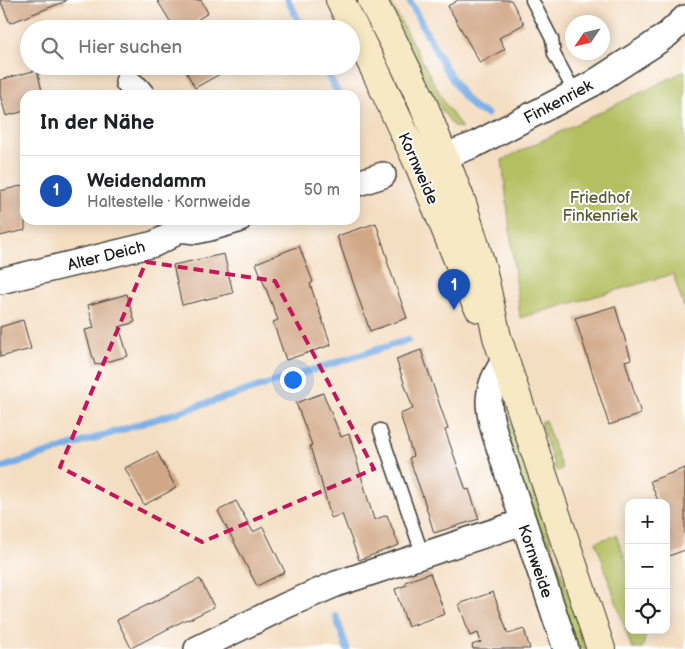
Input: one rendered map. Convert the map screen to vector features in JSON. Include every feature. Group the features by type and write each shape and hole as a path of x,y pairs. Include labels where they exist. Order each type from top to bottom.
{"main road":[{"name":"Kornweide","path":"340,0 350,20"},
{"name":"Kornweide","path":"372,0 410,75 445,156 462,202 477,252 501,348 601,649"},
{"name":"Kornweide","path":"360,40 419,165 475,301 501,348"}],"street":[{"name":"Finkenriek","path":"419,165 474,145 592,84 668,34 685,18"},
{"path":"360,182 383,175"},
{"name":"Alter Deich","path":"0,281 154,244 168,237 178,225"},
{"name":"Alter Deich","path":"181,225 196,231 220,225"},
{"name":"Kornweide","path":"501,348 490,390 489,404 492,422 523,522 566,649"},
{"path":"197,649 287,605 336,584 523,522"}],"lane":[{"path":"532,0 552,39 554,54 575,93"},
{"path":"380,430 423,556"}],"highlighted area":[{"path":"146,262 275,281 374,469 202,542 60,467"}],"green space":[{"path":"384,0 389,0 446,105 462,128 454,127 441,109"},
{"name":"Friedhof Finkenriek","path":"685,71 685,310 673,274 520,318 502,160"},
{"path":"500,394 587,649 574,649 497,421"},
{"path":"545,420 562,469 556,471 540,422"},
{"path":"616,535 625,559 625,628 596,542"},
{"path":"627,634 646,634 641,649 632,649"}],"building":[{"path":"0,0 66,0 66,1 10,23"},
{"path":"157,0 201,0 208,13 197,20 169,20"},
{"path":"458,0 511,0 524,24 499,38 505,49 480,63 448,6"},
{"path":"20,75 38,75 42,90 20,90 20,112 6,116 0,95 0,80"},
{"path":"188,75 218,75 195,88"},
{"path":"20,186 20,225 25,225 25,230 0,236 0,191"},
{"path":"376,223 407,318 370,331 337,236"},
{"path":"299,246 313,282 310,284 331,345 286,360 273,322 278,320 256,263"},
{"path":"224,254 233,293 182,305 173,265"},
{"path":"127,294 135,322 119,327 128,356 95,365 85,330 94,328 88,305"},
{"path":"615,306 631,359 625,361 641,414 609,425 575,318"},
{"path":"23,320 31,349 0,357 0,327"},
{"path":"421,350 448,429 445,430 466,490 469,489 479,519 434,533 409,458 413,456 400,414 413,409 396,359"},
{"path":"323,393 341,437 349,434 374,520 387,515 399,545 359,560 342,514 331,518 310,446 312,445 296,403"},
{"path":"157,452 176,488 144,505 125,468"},
{"path":"685,468 685,550 670,556 670,499 657,499 650,481"},
{"path":"236,501 253,532 263,527 285,572 257,586 218,511"},
{"path":"430,573 445,614 408,627 395,589 407,585 405,582"},
{"path":"200,579 214,607 131,648 117,620"},
{"path":"493,592 508,634 524,629 530,649 473,649 472,645 481,642 478,633 470,636 459,604"}],"waterway":[{"path":"288,0 298,20"},
{"path":"409,0 444,66 464,97 475,109 487,114"},
{"path":"328,75 336,90"},
{"path":"0,468 408,340"},
{"path":"336,616 347,649"}],"place":[{"name":"Weidendamm","path":"454,310"}]}
